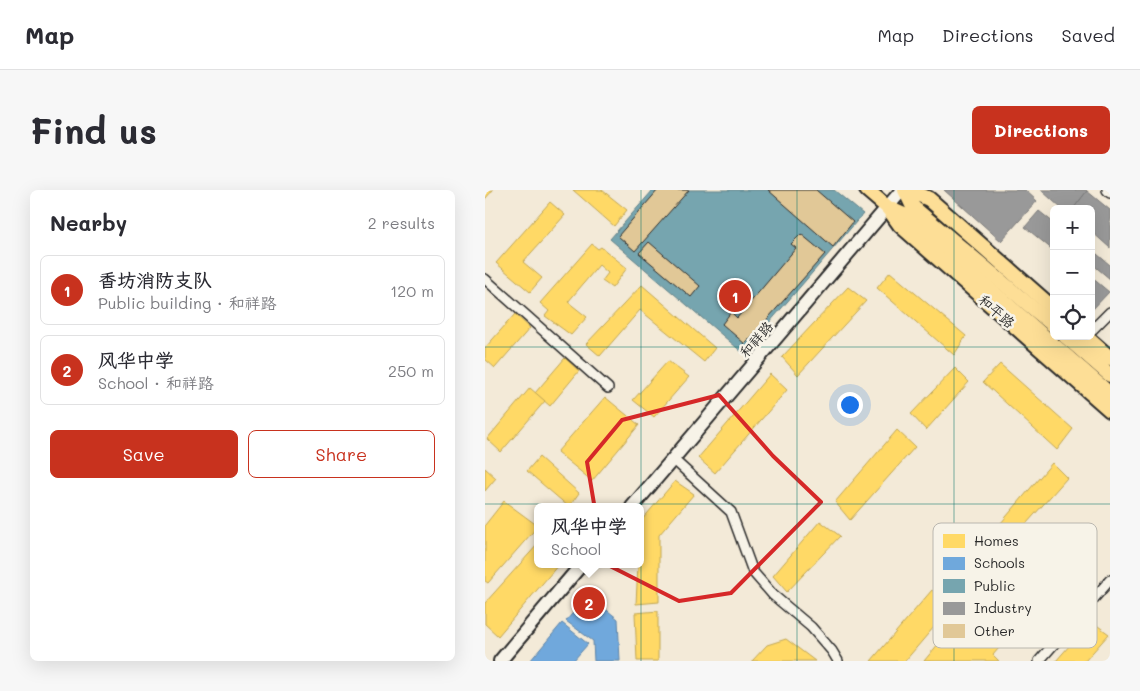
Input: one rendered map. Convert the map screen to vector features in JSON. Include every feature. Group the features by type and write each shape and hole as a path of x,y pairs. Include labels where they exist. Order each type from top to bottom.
{"main road":[{"name":"和平路","path":"867,190 888,208 900,225 1110,410"},
{"name":"和平路","path":"905,190 913,207 1050,323"},
{"path":"905,190 929,199 1050,305"},
{"name":"和平路","path":"888,208 906,216 1110,394"},
{"path":"1070,340 1110,376"},
{"path":"1090,340 1110,358"}],"street":[{"name":"和祥路","path":"634,503 905,190"},
{"path":"1107,190 1110,193"},
{"path":"485,279 608,388"},
{"path":"1095,327 1110,312"},
{"path":"673,459 731,512 753,572 773,595 811,627 832,651 838,661"},
{"path":"500,661 579,568"},
{"path":"1097,595 1110,580"},
{"path":"1039,661 1050,648"}],"highlighted area":[{"path":"719,395 773,456 821,502 731,593 679,601 604,563 587,462 622,420"}],"building: Homes":[{"path":"485,190 493,190 485,199"},
{"path":"573,190 602,190 627,210 614,226"},
{"path":"550,202 565,215 523,262 542,278 530,292 496,263"},
{"path":"592,244 598,249 601,247 627,268 612,288 602,281 608,273 599,265 568,302 587,317 571,335 545,316 549,311 540,303"},
{"path":"890,272 966,336 954,355 877,288"},
{"path":"642,285 715,348 704,362 640,310 600,356 586,344"},
{"path":"848,287 866,301 798,375 782,357"},
{"path":"515,314 530,328 495,368 485,359 485,348"},
{"path":"565,358 579,371 550,406 535,393"},
{"path":"668,361 689,377 654,417 633,400"},
{"path":"1000,364 1073,429 1057,450 983,382"},
{"path":"955,368 969,382 926,430 911,414"},
{"path":"770,374 787,390 715,473 698,458"},
{"path":"530,388 545,401 501,452 487,439"},
{"path":"605,397 639,425 592,481 557,452"},
{"path":"897,430 915,447 850,520 835,502"},
{"path":"539,457 579,493 572,503 564,503 527,471"},
{"path":"1052,463 1067,478 1027,523 1001,523"},
{"path":"485,468 496,478 485,491"},
{"path":"675,481 694,494 659,535 659,602 636,604 638,568 644,568 644,517"},
{"path":"504,501 534,523 534,531 488,583 485,581 485,525"},
{"path":"820,521 840,536 787,592 773,576"},
{"path":"534,548 534,568 556,568 498,636 485,624 485,603"},
{"path":"932,590 933,628 905,661 871,661"},
{"path":"658,611 658,661 637,661 635,613"},
{"path":"1097,625 1109,634 1097,648"},
{"path":"786,639 815,661 752,661 767,645"},
{"path":"935,648 999,648 993,655 999,661 924,661"},
{"path":"1067,648 1097,648 1085,661 1056,661"}],"building: Schools":[{"path":"588,595 618,619 620,661 594,661 593,641 566,621"},
{"path":"562,623 588,644 573,661 530,661"}],"building: Public":[{"path":"653,190 834,190 863,214 743,353 610,239"}],"building: Industry":[{"path":"944,190 1025,190 1037,201 1001,241"},
{"path":"1041,190 1087,191 1076,205 1058,205"},
{"path":"1087,191 1110,210 1110,248 1095,235 1095,205 1076,205"},
{"path":"1039,211 1050,220 1050,248 1025,227"},
{"path":"1095,252 1110,265 1110,279 1095,266"},
{"path":"1095,280 1109,292 1095,307"}],"building: Other":[{"path":"658,190 689,190 635,251 618,236"},
{"path":"768,190 816,190 853,222 833,247"},
{"path":"801,234 825,254 745,344 722,324 731,312 737,318 796,248 791,244"},
{"path":"649,242 700,286 691,297 639,253"}],"place":[{"name":"香坊消防支队","path":"735,296"},
{"name":"风华中学","path":"589,603"}]}
